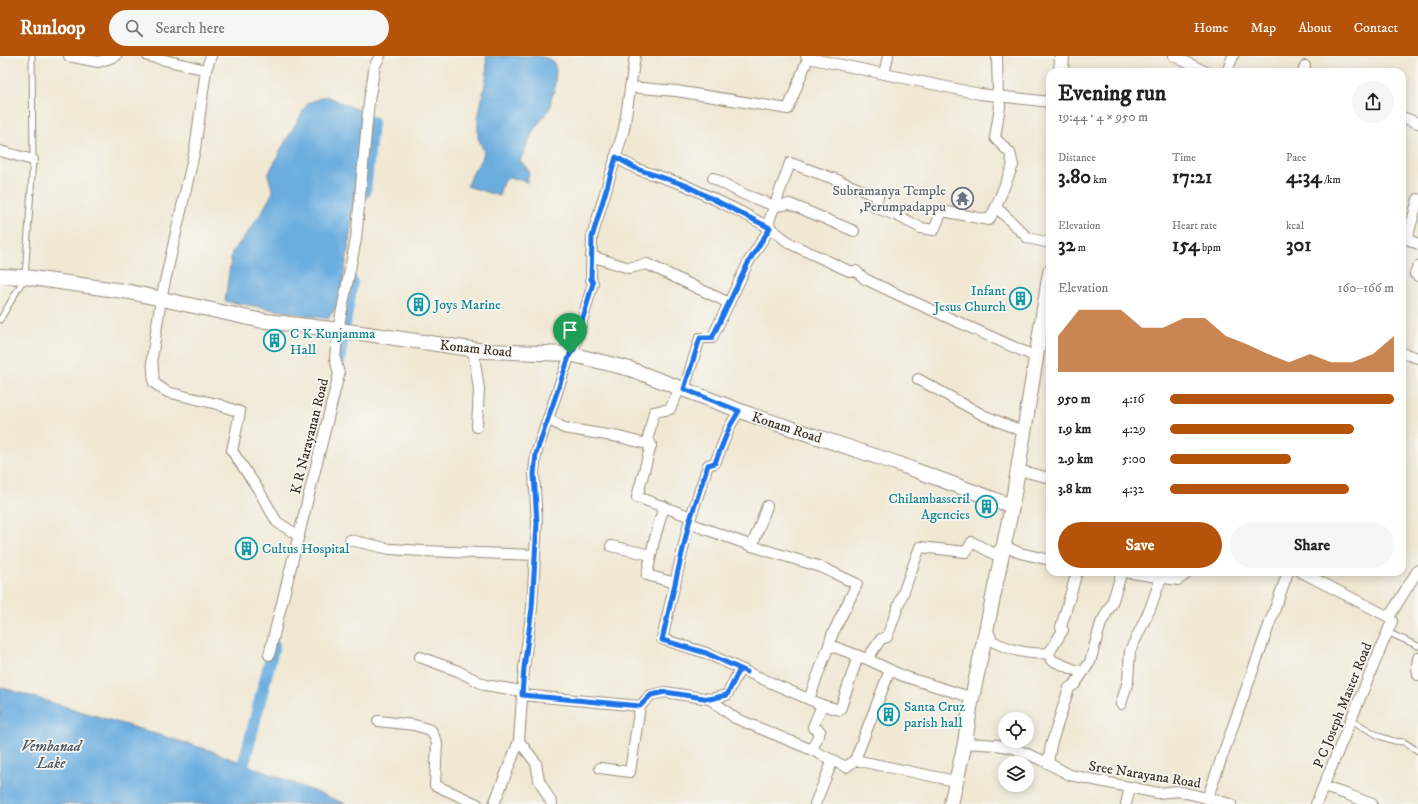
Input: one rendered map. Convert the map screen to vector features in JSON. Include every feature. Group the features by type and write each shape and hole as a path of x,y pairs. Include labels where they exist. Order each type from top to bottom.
{"street":[{"path":"69,56 98,59 116,56"},
{"path":"148,56 206,70"},
{"path":"211,56 206,70 195,149 161,299 152,358 154,383 167,392 217,404 240,412 232,450 258,489 277,522 299,536"},
{"name":"K R Narayanan Road","path":"269,655 339,374 335,358 341,331 356,239 369,101 375,65 380,56"},
{"path":"494,804 519,741 524,668 532,608 537,523 534,474 536,454 570,354 574,349 593,283 591,279 592,237 624,129 635,56"},
{"path":"884,74 888,56"},
{"path":"808,699 830,645 832,635 857,584 821,567 752,546 690,520 664,506 637,497 651,446 648,438 654,412 670,409 682,389 700,338 712,338 749,261 770,228 769,221 790,163 840,180 878,197 874,207 898,216 921,228 934,230 942,211 989,220 996,207 1013,165 1010,153 995,138 1000,106 998,95 997,56"},
{"path":"1061,68 1062,56"},
{"path":"1174,56 1187,68"},
{"path":"1228,68 1233,56"},
{"path":"630,87 676,90 788,109 807,57 980,94 1046,101"},
{"path":"1406,118 1418,123"},
{"path":"0,151 33,160"},
{"path":"616,157 637,169 685,185 770,228 791,244 849,271 856,271 865,278 905,298 1036,357"},
{"path":"713,178 743,194 775,206 790,204 854,231"},
{"path":"1418,198 1407,239 1418,244"},
{"path":"996,207 1028,238 1046,242"},
{"path":"591,256 629,268 647,264 729,303"},
{"path":"1418,266 1415,274 1418,276"},
{"name":"Konam Road","path":"0,276 25,277 130,292 258,320 485,351 570,354 630,369 739,411 896,463 1012,506"},
{"path":"951,804 965,743 1012,506 1046,296"},
{"path":"473,349 479,389 477,427"},
{"path":"1406,354 1418,358"},
{"path":"918,379 983,415 1024,432"},
{"path":"739,411 730,426 715,463 708,465 690,520 662,640 706,653 747,672"},
{"path":"548,419 564,428 619,437 651,446"},
{"path":"1018,470 1046,477"},
{"path":"664,506 647,575 675,583"},
{"path":"752,546 767,506"},
{"path":"350,540 390,549 423,552 535,555"},
{"path":"600,768 630,772 640,706 651,695 665,692 710,699 727,695 740,669 822,705 840,710 863,658 881,639 887,637 920,547 966,552 972,542 994,554 1004,546"},
{"path":"611,546 651,554"},
{"path":"1004,546 1020,553 1046,559"},
{"path":"1310,576 1389,617 1418,570"},
{"path":"1076,576 1061,627 1063,630 1050,654 1050,660 1075,670 1083,671"},
{"path":"1048,763 1051,745 1069,688 1075,684 1090,662 1101,623 1112,603 1122,576"},
{"path":"1148,576 1178,580 1184,576"},
{"path":"1207,799 1287,576"},
{"path":"1121,704 1128,680 1130,651 1150,609 1161,578"},
{"name":"P C Joseph Master Road","path":"1316,804 1392,621 1389,617"},
{"path":"986,633 990,635 992,641 1002,645 1035,655 1050,654"},
{"path":"830,645 903,676 973,698"},
{"path":"420,657 458,671 485,685 522,693 640,706"},
{"path":"1418,658 1418,675"},
{"path":"710,699 735,718 812,750 846,767 855,760 890,670"},
{"path":"812,750 820,731 813,727 822,705"},
{"path":"378,721 414,725 431,730 437,743 435,785 477,804"},
{"path":"519,741 536,763 538,780 552,804"},
{"name":"Sree Narayana Road","path":"965,743 997,745 1013,748 1048,763 1070,775 1158,793 1178,791 1231,804"},
{"path":"815,804 833,760"},
{"path":"855,760 955,782"},
{"path":"1126,804 1130,788"},
{"path":"1323,788 1346,794 1372,804"}],"lane":[{"path":"0,320 25,277 33,160 32,56"},
{"path":"1387,632 1418,646"},
{"path":"1351,720 1379,736 1394,741 1404,742 1418,751"}],"water":[{"path":"486,56 538,56 549,59 554,63 556,71 554,91 550,108 535,128 520,160 529,171 527,182 510,177 503,181 499,196 467,186 474,171 482,160 484,151 478,138 478,119 487,74"},
{"path":"326,96 365,113 348,250 339,303 328,319 225,301 232,252 262,212 273,192 268,175 308,103"},
{"name":"Vembanad Lake","path":"0,687 209,750 346,804 0,804"}],"waterway":[{"path":"365,192 372,122"},
{"path":"338,366 352,282"},
{"path":"240,779 274,645"}],"place":[{"name":"Subramanya Temple ,Perumpadappu","path":"962,198"},
{"name":"Infant Jesus Church","path":"1021,298"},
{"name":"Joys Marine","path":"419,304"},
{"name":"C K Kunjamma Hall","path":"275,341"},
{"name":"Chilambasseril Agencies","path":"986,506"},
{"name":"Cultus Hospital","path":"247,548"},
{"name":"Santa Cruz parish hall","path":"888,714"}],"route":[{"path":"616,157 637,169 685,185 770,228 749,261 712,338 700,338 684,389 739,411 730,426 715,463 708,465 689,523 662,640 706,653 747,672 740,669 727,695 710,699 665,692 651,695 640,706 522,695 532,608 537,523 534,474 536,454 570,354 574,349 593,283 591,279 592,237 616,157"}]}
